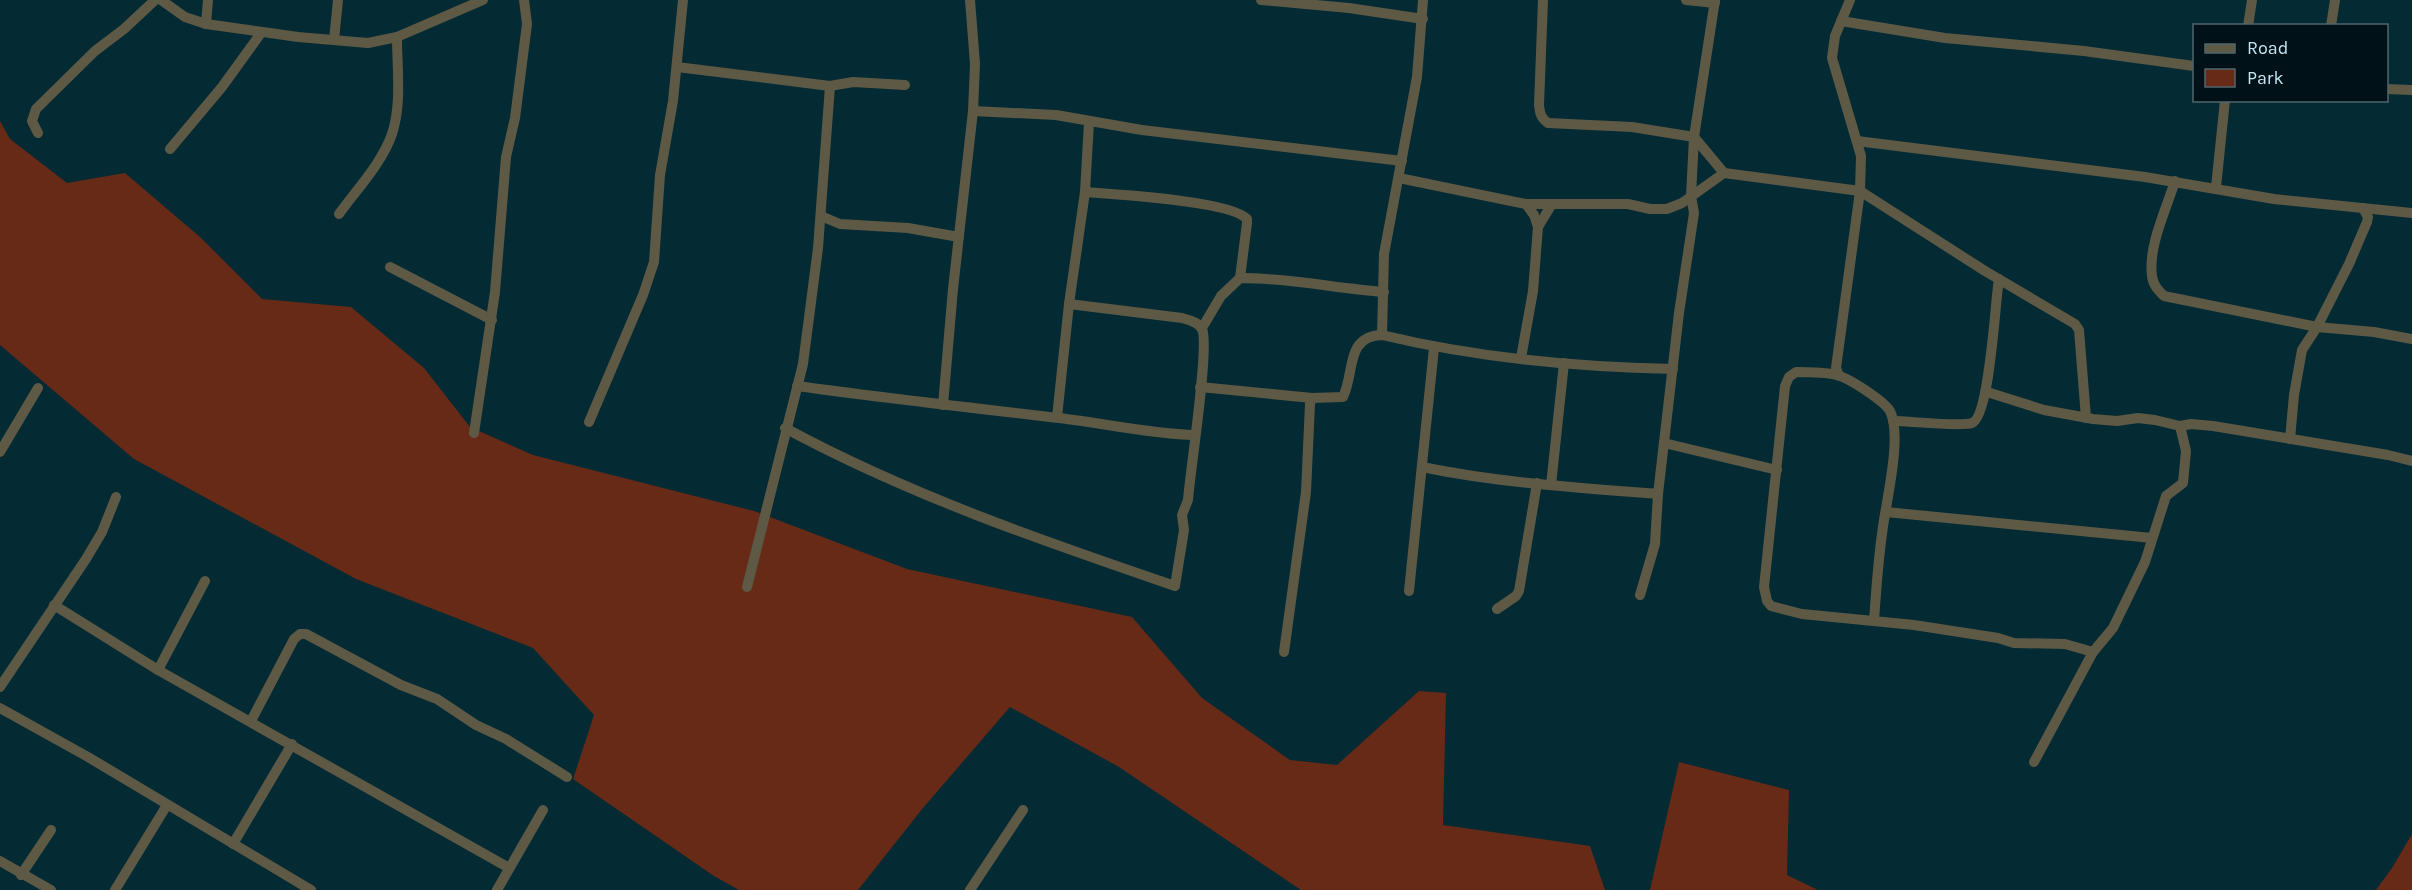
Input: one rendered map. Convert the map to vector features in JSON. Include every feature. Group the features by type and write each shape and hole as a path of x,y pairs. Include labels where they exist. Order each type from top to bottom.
{"street":[{"path":"38,133 32,121 36,109 95,51 124,29 155,0"},
{"path":"161,0 186,16 206,24 261,33 368,43 397,37 477,1"},
{"path":"206,24 208,0"},
{"path":"334,40 338,0"},
{"path":"474,433 492,320 506,157 515,118 527,24 524,0"},
{"path":"589,422 643,295 654,262 660,176 677,67 683,0"},
{"path":"943,405 974,111 975,64 970,0"},
{"path":"1261,0 1349,8 1423,19"},
{"path":"1382,335 1384,254 1417,77 1423,0"},
{"path":"1543,0 1539,105 1543,120 1548,123 1632,128 1695,137 1724,173"},
{"path":"1640,596 1655,544 1658,494 1684,272 1694,213 1691,196 1695,137 1715,2 1686,0"},
{"path":"1839,376 1836,368 1860,191 1861,156 1832,58 1832,49 1850,0"},
{"path":"2248,24 2252,0"},
{"path":"2331,24 2334,0"},
{"path":"1841,21 1945,38 2084,51 2193,66"},
{"path":"170,149 222,87 261,33"},
{"path":"339,214 381,156 392,134 397,107 397,37"},
{"path":"677,67 830,86 853,82 905,85"},
{"path":"747,586 803,364 821,216 830,86"},
{"path":"2388,89 2412,90"},
{"path":"2216,187 2225,102"},
{"path":"974,111 1033,113 1142,130 1402,161"},
{"path":"1057,417 1069,304 1085,192 1089,122"},
{"path":"1857,141 2175,181 2274,199 2412,213"},
{"path":"1399,178 1526,204 1628,204 1650,209 1668,209 1724,173 1860,191 2075,324 2079,330 2086,418"},
{"path":"2175,181 2154,248 2152,277 2156,288 2164,296 2317,327 2374,332 2412,339"},
{"path":"1085,192 1215,206 1243,214 1247,223 1240,278 1221,296 1202,328"},
{"path":"1521,357 1533,291 1538,227 1534,215 1526,204"},
{"path":"1538,227 1552,204"},
{"path":"2290,439 2302,350 2317,327 2349,264 2367,222 2368,217 2363,208"},
{"path":"821,216 840,224 908,228 959,237"},
{"path":"390,267 492,320"},
{"path":"1240,278 1271,278 1383,292"},
{"path":"1893,421 1973,423 1979,417 1987,392 1999,279"},
{"path":"785,428 875,472 980,517 1175,586 1184,530 1182,515 1188,500 1205,345 1202,328 1195,322 1182,318 1069,304"},
{"path":"1200,387 1312,398 1342,397 1355,351 1360,343 1374,335 1434,348 1564,363 1673,369"},
{"path":"1408,591 1434,348"},
{"path":"1551,484 1564,363"},
{"path":"1874,621 1894,435 1890,411 1884,404 1839,376 1796,372 1785,386 1764,587 1767,601 1771,606 1802,614 1914,625 2014,643 2065,644 2093,652"},
{"path":"797,386 1057,417 1161,433 1195,435"},
{"path":"0,452 38,388"},
{"path":"1987,392 2044,410 2086,418 2155,420 2180,426 2201,425 2388,455 2412,461"},
{"path":"1284,652 1306,492 1312,398"},
{"path":"2034,762 2093,652 2113,628 2145,562 2166,496 2183,483 2186,451 2180,426"},
{"path":"1664,443 1777,470"},
{"path":"1422,467 1456,474 1658,494"},
{"path":"1497,609 1516,596 1519,591 1537,483"},
{"path":"0,687 102,532 116,497"},
{"path":"1886,513 2152,538"},
{"path":"158,670 205,581"},
{"path":"54,605 158,670 509,868"},
{"path":"250,721 294,639 300,634 306,634 401,685 437,699 476,725 506,739 567,777"},
{"path":"0,708 311,890"},
{"path":"233,844 292,744"},
{"path":"115,890 167,805"},
{"path":"497,890 543,810"},
{"path":"970,890 1023,810"},
{"path":"21,875 51,830"},
{"path":"0,861 51,890"}],"green space":[{"path":"0,121 10,139 67,183 125,173 200,237 262,299 351,307 424,368 470,427 533,455 754,511 907,569 1132,617 1202,698 1290,760 1337,765 1419,691 1446,693 1443,825 1590,846 1605,890 1301,890 1119,767 1010,707 923,808 858,890 739,890 714,876 573,779 594,715 533,648 356,579 134,459 0,345"},
{"path":"1679,762 1789,790 1787,875 1818,890 1650,890"},
{"path":"2412,834 2412,890 2376,890 2392,868"}]}
